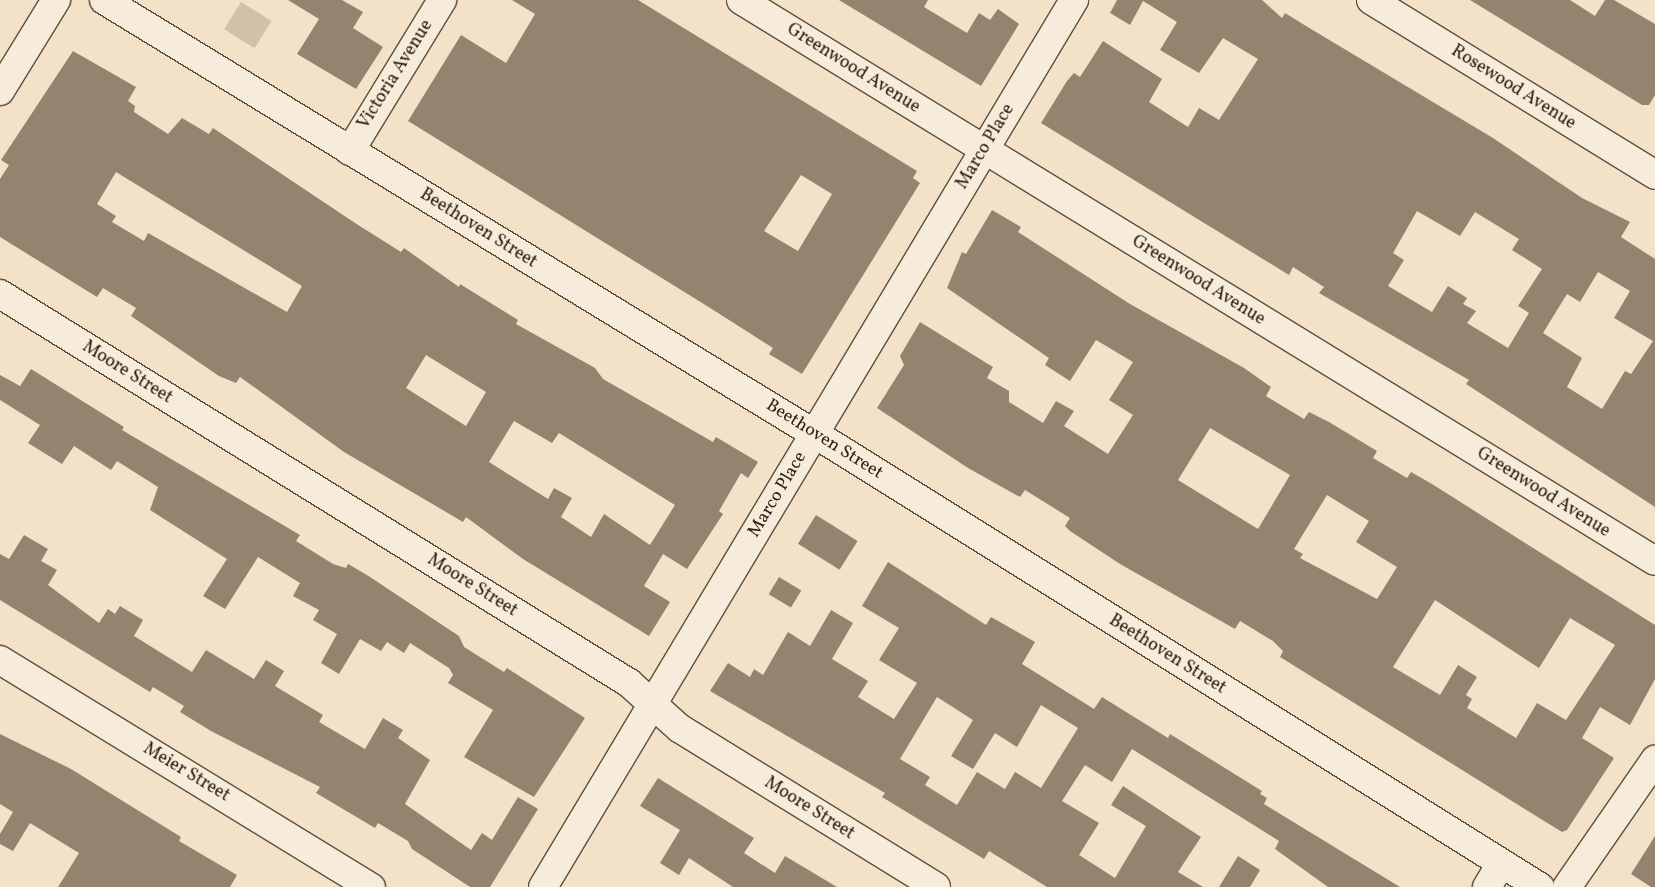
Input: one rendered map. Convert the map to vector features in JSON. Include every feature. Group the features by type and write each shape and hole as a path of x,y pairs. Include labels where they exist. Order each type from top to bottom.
{"street":[{"path":"0,91 56,0"},
{"name":"Beethoven Street","path":"104,0 815,434 1494,876 1540,887"},
{"name":"Victoria Avenue","path":"350,151 442,0"},
{"name":"Greenwood Avenue","path":"741,0 1655,561"},
{"name":"Marco Place","path":"543,887 654,706 1074,0"},
{"name":"Rosewood Avenue","path":"1371,0 1655,175"},
{"name":"Moore Street","path":"0,294 629,683 679,728 936,887"},
{"name":"Meier Street","path":"0,660 371,887"},
{"path":"1567,887 1655,760"}],"shaded area":[{"path":"241,2 272,21 255,48 224,29"}],"building":[{"path":"288,0 342,0 363,12 353,28 383,47 356,89 297,54 319,19"},
{"path":"512,0 638,0 917,171 913,178 920,183 802,374 769,354 773,348 408,121 461,35 506,63 535,14","holes":["801,175 832,194 798,251 764,231"]},
{"path":"839,0 928,0 924,7 967,33 979,13 990,20 998,9 1019,24 981,86"},
{"path":"1117,0 1262,0 1282,18 1285,13 1493,138 1582,198 1630,222 1621,237 1655,259 1655,507 1466,384 1469,380 1319,293 1324,287 1293,267 1289,275 1041,123 1067,81 1074,73 1080,77 1103,41 1162,79 1149,102 1188,127 1199,108 1219,120 1258,59 1223,38 1199,73 1160,50 1177,22 1143,1 1130,25 1110,13","holes":["1417,211 1460,236 1475,212 1519,239 1512,250 1542,269 1518,306 1529,313 1508,348 1467,323 1476,311 1463,304 1467,298 1448,286 1432,312 1388,286 1404,260 1393,253","1598,272 1630,291 1614,318 1653,341 1631,374 1625,371 1602,409 1567,387 1582,358 1543,333 1567,294 1580,302"]},
{"path":"1470,0 1570,0 1595,16 1605,0 1614,0 1655,24 1655,95 1649,105 1642,105"},
{"path":"73,51 136,87 128,101 135,106 134,112 168,134 182,118 209,134 213,128 401,252 404,248 459,287 460,284 518,320 516,324 595,368 603,379 713,442 716,437 758,462 748,478 741,473 719,511 723,514 687,569 663,554 644,586 670,602 649,636 523,559 466,517 463,522 344,452 240,377 236,383 219,376 131,316 136,308 103,288 97,297 0,237 0,179 9,165 1,160","holes":["116,172 302,286 287,312 148,233 144,241 112,222 116,216 97,204","426,355 486,392 466,426 406,388","514,421 552,443 559,433 675,505 650,545 604,514 591,537 561,517 572,498 554,488 548,499 489,462"]},
{"path":"992,210 1021,227 1018,232 1130,304 1244,368 1271,387 1266,396 1304,419 1309,412 1329,422 1377,451 1373,458 1407,478 1411,472 1432,484 1655,625 1655,679 1630,725 1600,707 1582,738 1614,758 1567,830 1562,832 1280,657 1283,651 1273,641 1240,621 1235,629 1120,564 1070,531 1065,526 1070,518 1025,490 1020,497 968,468 877,408 904,365 900,356 920,322 993,367 987,378 1009,391 1009,402 1043,423 1056,401 1074,411 1064,426 1108,454 1133,415 1109,400 1133,362 1096,340 1070,381 1045,365 1049,358 947,288 962,252 966,254","holes":["1210,428 1290,475 1258,529 1178,480","1327,495 1369,521 1356,542 1397,567 1377,599 1300,558 1303,554 1294,549","1435,600 1539,668 1570,618 1615,645 1566,720 1537,703 1516,738 1467,708 1472,699 1466,695 1477,677 1458,665 1440,695 1393,667"]},
{"path":"31,369 124,427 122,430 300,535 296,541 333,564 346,568 348,564 367,575 459,636 464,647 504,672 507,668 585,718 534,797 464,757 493,710 448,683 453,675 449,668 410,643 404,653 387,642 381,651 360,639 339,674 321,663 337,634 313,620 319,610 293,596 300,583 258,557 225,609 203,596 227,559 150,510 158,487 117,461 111,470 74,446 62,464 28,443 40,425 0,400 0,375 20,386"},
{"path":"816,515 858,541 840,570 798,544"},
{"path":"24,535 48,549 41,561 57,570 48,585 99,623 108,609 115,614 120,606 143,620 134,636 192,672 206,650 254,679 266,660 284,671 275,686 323,715 319,722 365,749 383,718 403,730 398,738 430,760 405,804 471,850 482,833 492,840 518,797 538,809 490,887 470,887 412,849 408,841 378,823 375,828 316,793 320,787 211,731 180,712 184,706 153,687 150,692 0,600 0,554 9,559"},
{"path":"888,562 986,625 991,617 1035,642 1022,664 1094,709 1102,697 1168,738 1170,734 1262,791 1260,794 1267,798 1264,804 1400,887 1328,887 1275,849 1279,841 1132,749 1112,782 1085,765 1062,801 1099,823 1079,855 1115,878 1146,826 1111,805 1123,786 1201,837 1178,872 1203,887 1047,887 989,851 984,859 882,797 885,793 710,691 728,663 750,677 754,669 763,675 788,632 810,646 831,610 853,623 832,659 868,681 858,697 894,719 917,683 879,660 899,628 862,606","holes":["937,697 973,720 951,756 973,769 995,733 1017,747 1041,705 1078,728 1041,788 1015,772 1005,789 977,772 957,805 925,785 930,777 900,759"]},
{"path":"779,577 801,590 791,608 769,594"},
{"path":"0,734 71,769 181,837 179,841 237,875 230,887 58,887 79,853 30,823 13,851 0,844 0,834 13,812 0,804"},
{"path":"658,778 754,838 744,853 775,873 785,856 837,887 733,887 689,858 679,875 660,863 680,830 640,806"},
{"path":"1655,836 1655,887 1651,887 1631,874"},
{"path":"1238,856 1260,870 1250,887 1219,887"}]}
